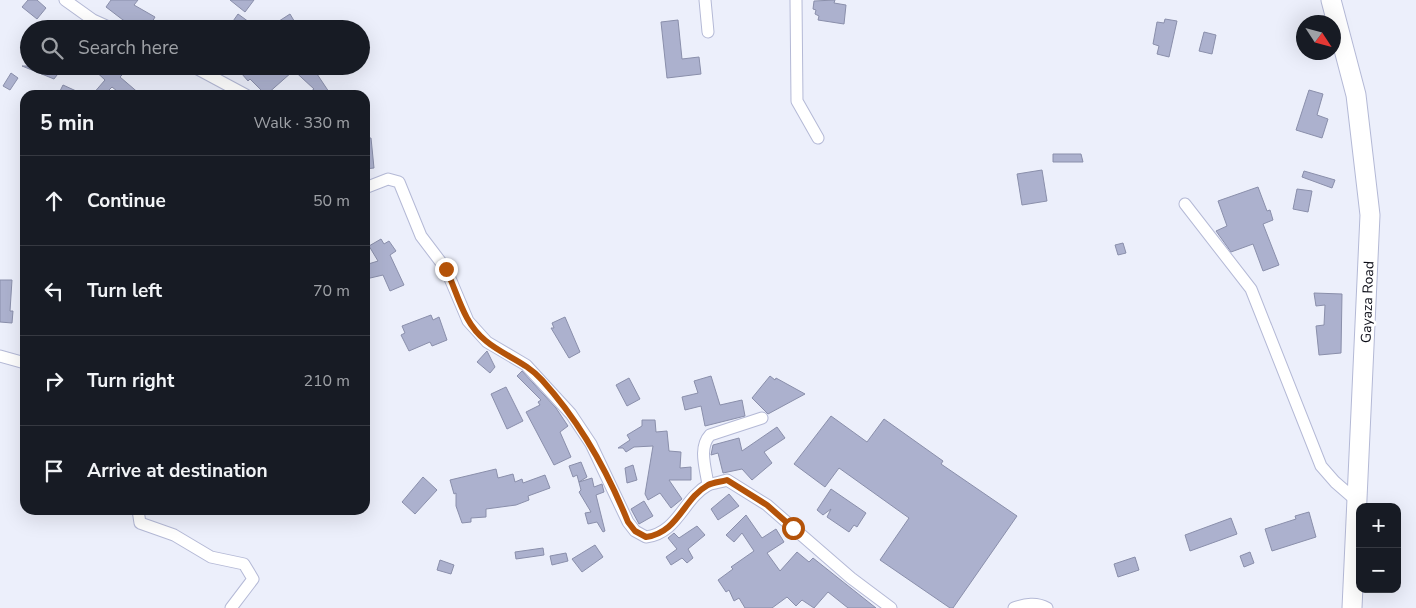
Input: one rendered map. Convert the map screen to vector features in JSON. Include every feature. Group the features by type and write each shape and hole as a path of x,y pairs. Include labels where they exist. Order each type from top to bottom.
{"main road":[{"name":"Gayaza Road","path":"1331,0 1356,95 1370,215 1352,608"}],"street":[{"path":"65,0 93,20"},
{"path":"705,0 708,32"},
{"path":"796,0 797,102 818,138"},
{"path":"209,75 237,90"},
{"path":"370,186 388,179 399,182 422,236 446,269 468,321 487,342 526,365 571,414 591,444 628,522 635,531 646,537 664,532 693,498 708,485 727,480 767,505 852,578 891,608"},
{"path":"1185,204 1251,288 1321,466 1334,482 1358,502"},
{"path":"0,356 20,362"},
{"path":"708,485 703,448 705,441 710,435 762,418"},
{"path":"139,515 140,522 174,535 212,557 244,564 253,579 231,608"},
{"path":"1014,608 1025,604 1040,604 1047,608"}],"building":[{"path":"28,0 37,0 46,8 37,19 22,7"},
{"path":"111,0 138,0 134,5 155,17 153,20 123,20 106,7"},
{"path":"230,0 254,0 245,12"},
{"path":"835,0 834,3 846,5 844,24 818,20 819,16 815,14 816,10 813,9 814,1"},
{"path":"238,14 246,20 234,20"},
{"path":"290,14 294,20 281,20"},
{"path":"1165,19 1177,21 1169,57 1157,54 1159,46 1153,44 1157,22 1164,23"},
{"path":"678,20 682,59 699,57 701,74 667,78 661,22"},
{"path":"1204,32 1216,35 1212,54 1199,51"},
{"path":"11,73 18,78 10,90 3,86"},
{"path":"44,75 57,75 54,79"},
{"path":"100,75 122,75 120,77 135,90 116,90 112,87 109,90 96,90 105,80"},
{"path":"243,75 289,75 272,90 261,90 250,79 248,81"},
{"path":"299,75 318,75 328,90 313,90 314,89"},
{"path":"63,85 74,90 60,90"},
{"path":"1309,90 1323,94 1317,115 1328,119 1322,138 1296,130"},
{"path":"370,138 371,138 374,168 370,168"},
{"path":"1053,154 1081,154 1083,162 1053,162"},
{"path":"1042,170 1047,201 1022,205 1017,174"},
{"path":"1304,171 1335,180 1332,188 1302,177"},
{"path":"1258,187 1267,211 1270,210 1273,220 1263,224 1279,265 1263,271 1253,244 1231,252 1216,231 1227,226 1218,201"},
{"path":"1297,189 1312,191 1308,212 1293,209"},
{"path":"381,239 384,244 389,241 396,251 390,255 404,285 390,291 383,275 370,278 370,263 378,261 370,245"},
{"path":"1123,243 1126,253 1118,255 1115,245"},
{"path":"0,280 12,280 10,311 13,311 12,323 0,322"},
{"path":"1314,293 1342,294 1341,353 1319,355 1316,326 1324,325 1325,305 1316,306"},
{"path":"431,315 433,320 439,317 447,340 432,346 430,342 409,351 401,335 405,333 402,326"},
{"path":"565,317 580,352 569,358 551,328 554,328 552,323"},
{"path":"487,351 495,367 490,373 477,362"},
{"path":"522,371 556,408 568,426 560,432 571,457 554,465 526,412 540,405 538,402 541,400 517,376"},
{"path":"711,376 720,405 742,400 745,416 705,426 701,406 685,410 682,397 698,393 694,381"},
{"path":"770,376 805,394 768,414 752,398"},
{"path":"629,378 640,399 627,406 616,385"},
{"path":"506,387 523,421 507,429 491,394"},
{"path":"831,416 867,442 884,419 943,461 941,464 1017,516 953,608 950,608 880,560 909,518 839,468 825,487 794,464"},
{"path":"642,420 655,420 656,432 667,431 669,451 681,452 680,468 691,467 691,480 669,480 682,499 671,508 660,493 648,500 645,494 653,446 634,447 626,452 623,448 618,448 630,440 627,435 642,426"},
{"path":"777,427 785,438 764,452 772,463 752,480 742,469 723,473 718,453 711,455 713,445 739,438 742,451"},
{"path":"581,462 587,477 579,482 592,478 594,487 602,484 604,492 596,495 605,531 603,532 597,522 588,524 585,513 591,512 579,492 581,490 577,475 573,477 569,466"},
{"path":"633,465 637,480 627,483 625,468"},
{"path":"496,469 498,478 513,474 515,482 522,479 523,483 545,475 550,488 528,496 529,500 516,505 486,509 486,517 471,518 471,522 462,523 456,506 456,493 454,494 450,480"},
{"path":"423,477 437,490 415,514 402,502"},
{"path":"831,489 866,513 857,527 854,525 849,532 827,517 831,509 823,515 817,510"},
{"path":"729,494 739,506 718,520 711,509"},
{"path":"644,501 653,516 639,524 631,509"},
{"path":"1309,512 1316,537 1272,551 1265,529 1296,519 1295,516"},
{"path":"746,515 762,538 776,529 784,542 767,553 780,571 797,552 809,562 813,558 876,608 848,608 828,592 814,608 802,600 796,606 787,597 772,608 745,608 739,598 734,601 729,590 726,592 718,580 733,569 731,567 754,551 742,533 734,542 726,535"},
{"path":"1231,518 1237,534 1190,551 1185,535"},
{"path":"697,526 705,535 688,549 693,558 687,563 682,558 671,565 666,557 677,549 668,538 674,533 679,538"},
{"path":"595,545 603,557 582,572 572,559"},
{"path":"543,548 544,555 516,559 515,552"},
{"path":"1250,552 1254,563 1244,567 1240,556"},
{"path":"566,553 568,561 552,565 550,556"},
{"path":"1135,557 1139,570 1118,577 1114,564"},
{"path":"440,560 454,565 451,574 437,570"}],"route":[{"path":"446,269 468,321 477,332 487,342 526,365 541,379 571,414 591,444 628,522 635,531 646,537 664,532 693,498 708,485 727,480 767,505 793,528"}]}
